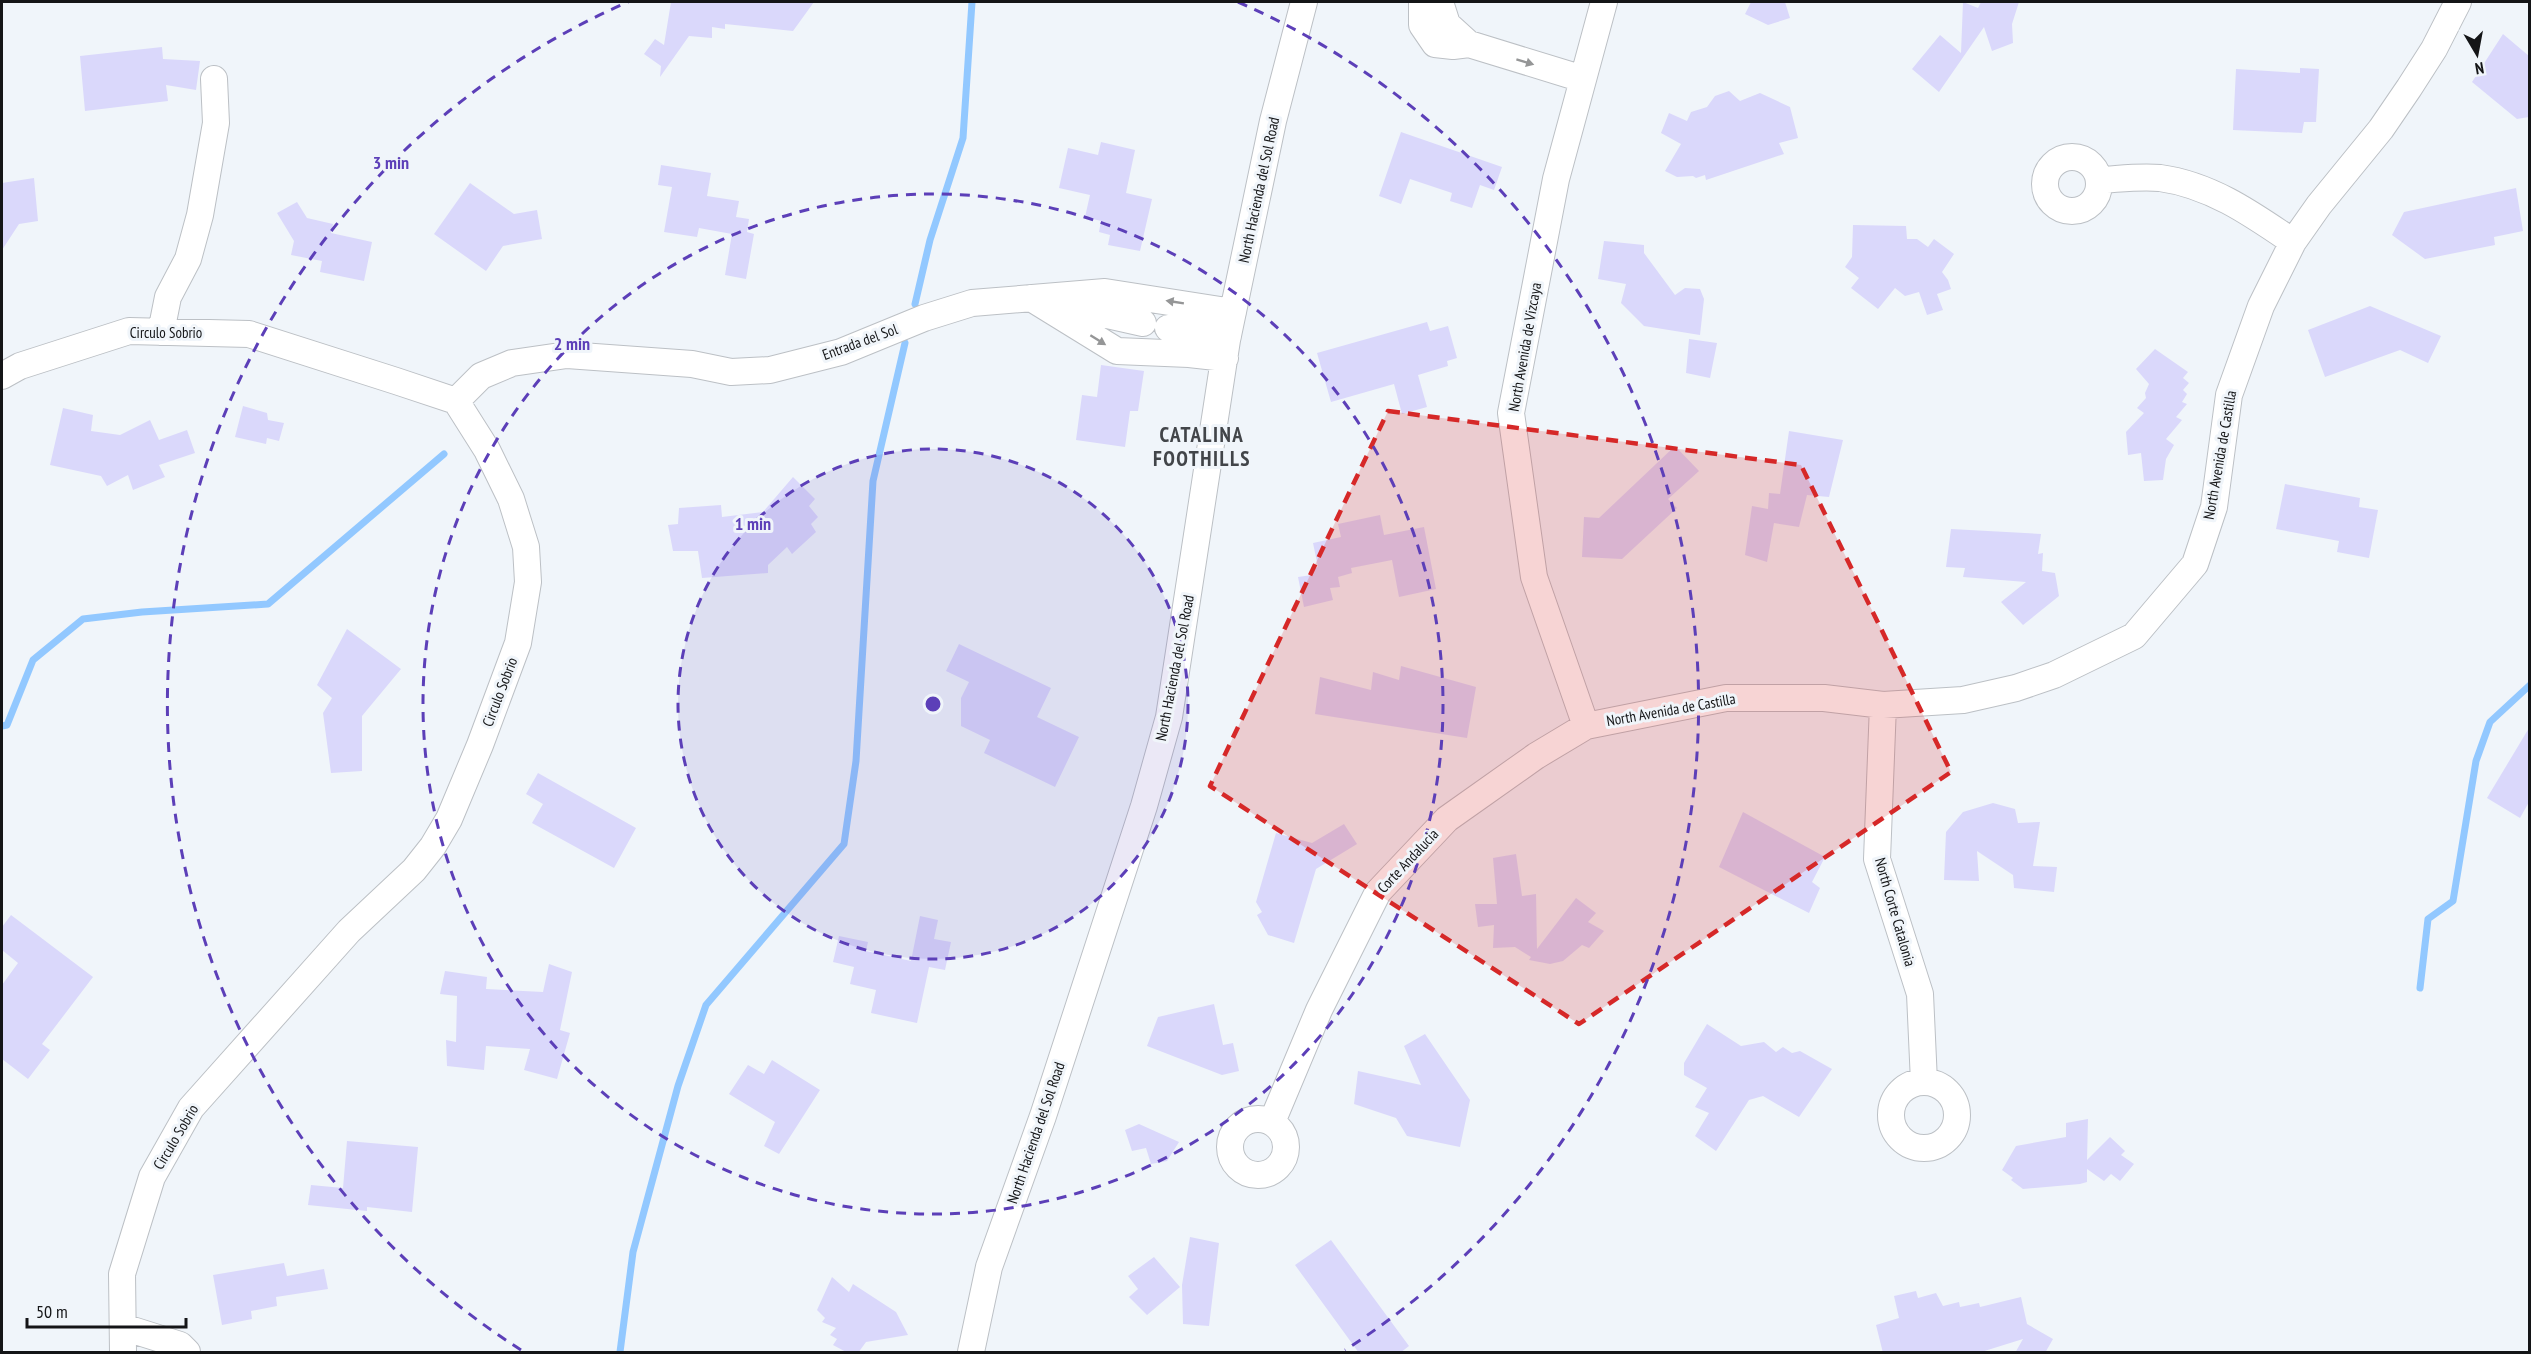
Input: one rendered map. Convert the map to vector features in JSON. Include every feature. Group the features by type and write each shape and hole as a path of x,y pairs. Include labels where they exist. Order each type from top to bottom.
{"street":[{"name":"North Hacienda del Sol Road","path":"971,1353 989,1266 1050,1094 1144,806 1169,717 1229,335 1273,121 1304,2"},
{"path":"1422,2 1422,25 1435,44 1453,46 1469,44 1583,79"},
{"path":"1440,2 1447,24 1469,44"},
{"name":"North Avenida de Vizcaya","path":"1586,726 1534,577 1511,413 1556,179 1604,2"},
{"name":"North Avenida de Castilla","path":"1586,726 1726,698 1824,698 1883,705 1963,700 2016,688 2054,675 2134,636 2195,564 2214,507 2229,395 2261,306 2293,242 2319,205 2381,129 2434,49 2458,2"},
{"path":"162,332 168,297 188,259 200,215 216,123 214,79"},
{"path":"2099,180 2159,178 2188,185 2230,201 2293,242"},
{"name":"Entrada del Sol","path":"456,401 481,376 512,363 567,355 692,364 731,372 770,370 841,352 924,318 972,303 1104,292 1229,335"},
{"path":"1031,298 1117,351 1189,354 1229,335"},
{"path":"1031,298 1156,326 1229,335"},
{"name":"Circulo Sobrio","path":"2,376 20,366 129,331 249,334 456,401 487,450 511,499 526,547 528,582 518,643 502,691 449,819 433,846 414,870 349,931 191,1108 152,1177 122,1274 123,1353"},
{"name":"North Corte Catalonia","path":"1883,705 1877,859 1920,994 1924,1082"},
{"name":"Corte Andalucia","path":"1272,1122 1319,1010 1378,892 1448,819 1536,756 1586,726"},
{"path":"123,1327 180,1346 188,1353"}],"highlighted area":[{"path":"1388,411 1801,465 1951,772 1579,1024 1210,786"}],"building":[{"path":"671,2 814,2 793,31 725,24 725,29 712,27 712,38 689,36 660,77 661,66 644,54 655,39 664,45"},
{"path":"1751,2 1785,2 1790,18 1768,25 1745,14"},
{"path":"1963,2 1978,8 1981,2 2019,2 2012,24 2013,43 1992,51 1984,27 1939,92 1912,69 1940,35 1961,53"},
{"path":"2503,34 2529,56 2529,117 2517,119 2472,82"},
{"path":"162,47 163,59 200,61 196,90 166,85 168,101 85,111 80,56"},
{"path":"2300,68 2319,69 2316,122 2304,122 2302,133 2233,130 2236,69 2300,73"},
{"path":"1729,91 1740,101 1760,93 1790,107 1798,138 1779,143 1784,154 1706,180 1705,175 1696,178 1693,176 1677,177 1665,171 1681,144 1661,133 1669,113 1687,121 1691,112 1707,107 1715,96"},
{"path":"1401,132 1502,167 1494,190 1480,185 1472,208 1450,201 1452,193 1410,179 1401,204 1379,196"},
{"path":"1101,142 1135,150 1126,193 1152,199 1140,251 1108,245 1110,235 1099,232 1101,221 1085,217 1090,195 1059,188 1068,148 1098,155"},
{"path":"661,165 711,173 707,196 739,201 736,217 749,219 747,232 754,234 746,279 725,275 732,234 699,228 697,237 664,232 672,187 658,185"},
{"path":"34,178 38,221 19,224 2,250 2,183"},
{"path":"470,183 514,214 537,210 542,239 503,246 486,271 434,234"},
{"path":"2516,188 2523,231 2494,237 2495,245 2425,259 2392,235 2404,212"},
{"path":"297,202 307,218 333,224 331,233 372,242 364,281 320,272 322,261 291,255 294,241 277,213"},
{"path":"1853,225 1906,226 1907,239 1917,239 1928,247 1934,239 1954,254 1942,272 1951,289 1937,294 1943,310 1927,315 1919,292 1905,296 1895,288 1878,309 1851,288 1859,278 1845,267 1852,257"},
{"path":"1604,241 1644,245 1644,253 1675,295 1685,288 1700,289 1704,299 1700,335 1644,326 1621,303 1626,284 1598,279"},
{"path":"2370,306 2441,336 2428,363 2400,350 2325,377 2308,330"},
{"path":"1427,322 1430,331 1448,326 1457,358 1447,361 1448,366 1418,375 1427,407 1402,414 1394,384 1331,402 1317,353"},
{"path":"1689,339 1717,343 1710,378 1686,373"},
{"path":"2155,349 2188,372 2183,378 2189,383 2183,390 2187,394 2182,402 2187,404 2176,417 2182,420 2166,439 2174,445 2166,459 2163,480 2144,481 2141,453 2128,455 2126,432 2144,413 2137,408 2146,398 2145,393 2149,384 2136,369"},
{"path":"1101,365 1144,371 1138,411 1130,411 1125,447 1076,440 1082,395 1097,397"},
{"path":"243,406 267,413 268,420 284,423 279,441 267,438 266,444 235,437"},
{"path":"63,408 93,415 91,431 120,435 150,420 159,440 187,430 195,453 159,465 165,477 133,490 128,475 107,486 101,476 50,465"},
{"path":"1789,431 1843,440 1829,497 1807,495 1799,527 1774,523 1767,562 1745,555 1752,506 1768,509 1769,493 1780,494"},
{"path":"1675,446 1699,471 1668,499 1677,508 1622,559 1582,557 1584,517 1599,518"},
{"path":"793,477 815,499 809,506 818,517 811,524 816,532 792,554 787,547 768,565 768,573 702,578 698,551 673,551 668,525 678,524 679,508 721,505 722,517 763,512"},
{"path":"2285,484 2360,498 2359,507 2378,510 2369,558 2337,552 2339,541 2276,529"},
{"path":"1380,515 1384,535 1424,527 1436,589 1399,597 1392,560 1351,568 1352,573 1338,577 1340,587 1330,588 1333,600 1304,607 1298,577 1312,575 1311,569 1318,567 1313,543 1341,537 1338,524"},
{"path":"1951,529 2041,534 2038,554 2043,553 2042,571 2055,573 2059,596 2023,625 2001,602 2026,582 1963,577 1965,568 1946,567"},
{"path":"347,629 401,669 362,716 362,771 331,773 323,713 332,698 317,685"},
{"path":"959,644 1051,688 1037,717 1079,737 1055,787 984,753 990,740 961,726 961,698 969,682 946,671"},
{"path":"1401,666 1476,687 1467,738 1315,714 1320,677 1371,690 1373,672 1399,680"},
{"path":"2529,728 2529,802 2520,818 2487,798"},
{"path":"538,773 636,828 614,868 532,823 543,804 526,794"},
{"path":"1993,803 2015,809 2018,823 2040,822 2033,866 2057,867 2054,892 2014,888 2013,875 1977,851 1979,881 1944,880 1946,832 1963,812"},
{"path":"1743,812 1825,857 1812,882 1820,888 1809,913 1719,867"},
{"path":"1344,824 1357,844 1316,869 1294,943 1268,935 1257,915 1262,912 1256,902 1276,833 1312,843"},
{"path":"1516,854 1522,896 1536,894 1537,949 1576,898 1596,913 1588,922 1604,931 1589,948 1582,945 1563,961 1550,964 1529,960 1531,957 1515,947 1493,948 1494,925 1478,927 1475,904 1497,904 1493,858"},
{"path":"11,915 93,977 42,1044 50,1050 28,1079 2,1059 2,985 18,963 2,950 2,927"},
{"path":"920,916 938,920 934,939 951,942 945,970 929,967 917,1023 871,1013 876,990 850,984 854,967 833,962 839,936 868,942 866,951 911,961"},
{"path":"549,964 572,972 560,1030 570,1033 557,1079 524,1070 530,1049 486,1046 484,1070 447,1066 446,1040 456,1042 457,996 440,994 445,971 487,977 486,989 543,992"},
{"path":"1214,1004 1223,1045 1233,1043 1239,1071 1222,1075 1147,1046 1158,1017"},
{"path":"1707,1024 1741,1046 1764,1042 1776,1052 1783,1047 1792,1053 1800,1051 1832,1069 1799,1117 1763,1096 1749,1100 1716,1151 1695,1136 1709,1113 1695,1107 1707,1088 1684,1075 1684,1063"},
{"path":"1425,1034 1470,1100 1460,1147 1407,1136 1396,1118 1354,1104 1358,1071 1421,1085 1404,1046"},
{"path":"772,1060 820,1090 779,1154 764,1146 775,1122 729,1094 748,1065 764,1074"},
{"path":"2088,1119 2087,1160 2110,1137 2125,1151 2121,1155 2134,1164 2120,1181 2111,1174 2104,1181 2087,1169 2087,1182 2023,1189 2002,1170 2016,1146 2066,1137 2066,1123"},
{"path":"1139,1124 1179,1142 1167,1161 1151,1164 1146,1148 1132,1151 1125,1130"},
{"path":"347,1141 418,1147 412,1212 367,1207 367,1211 308,1205 311,1185 343,1188"},
{"path":"1190,1237 1219,1243 1209,1326 1183,1324 1182,1285"},
{"path":"1331,1240 1409,1346 1400,1353 1359,1353 1295,1265"},
{"path":"1154,1257 1180,1287 1147,1315 1129,1297 1138,1289 1128,1276"},
{"path":"284,1263 287,1276 324,1269 328,1289 276,1297 277,1306 251,1311 252,1319 222,1325 213,1275"},
{"path":"832,1277 849,1292 853,1284 896,1312 908,1335 866,1342 858,1353 848,1353 833,1345 837,1339 830,1335 836,1328 822,1322 825,1318 817,1310"},
{"path":"1916,1291 1918,1298 1936,1293 1943,1306 1959,1302 1960,1307 1979,1303 1980,1307 2021,1297 2027,1324 2053,1339 2045,1353 2015,1353 2023,1339 1978,1353 1883,1353 1876,1325 1899,1318 1894,1296"}],"waterway":[{"path":"915,304 930,240 963,138 972,2"},
{"path":"620,1352 633,1252 678,1086 706,1005 844,844 856,761 873,481 905,343"},
{"path":"2,726 7,725 33,660 83,619 142,612 268,604 444,454"},
{"path":"2420,988 2428,919 2453,901 2476,761 2490,722 2530,685"}],"district":[{"name":"CATALINA FOOTHILLS","path":"1202,447"}]}
